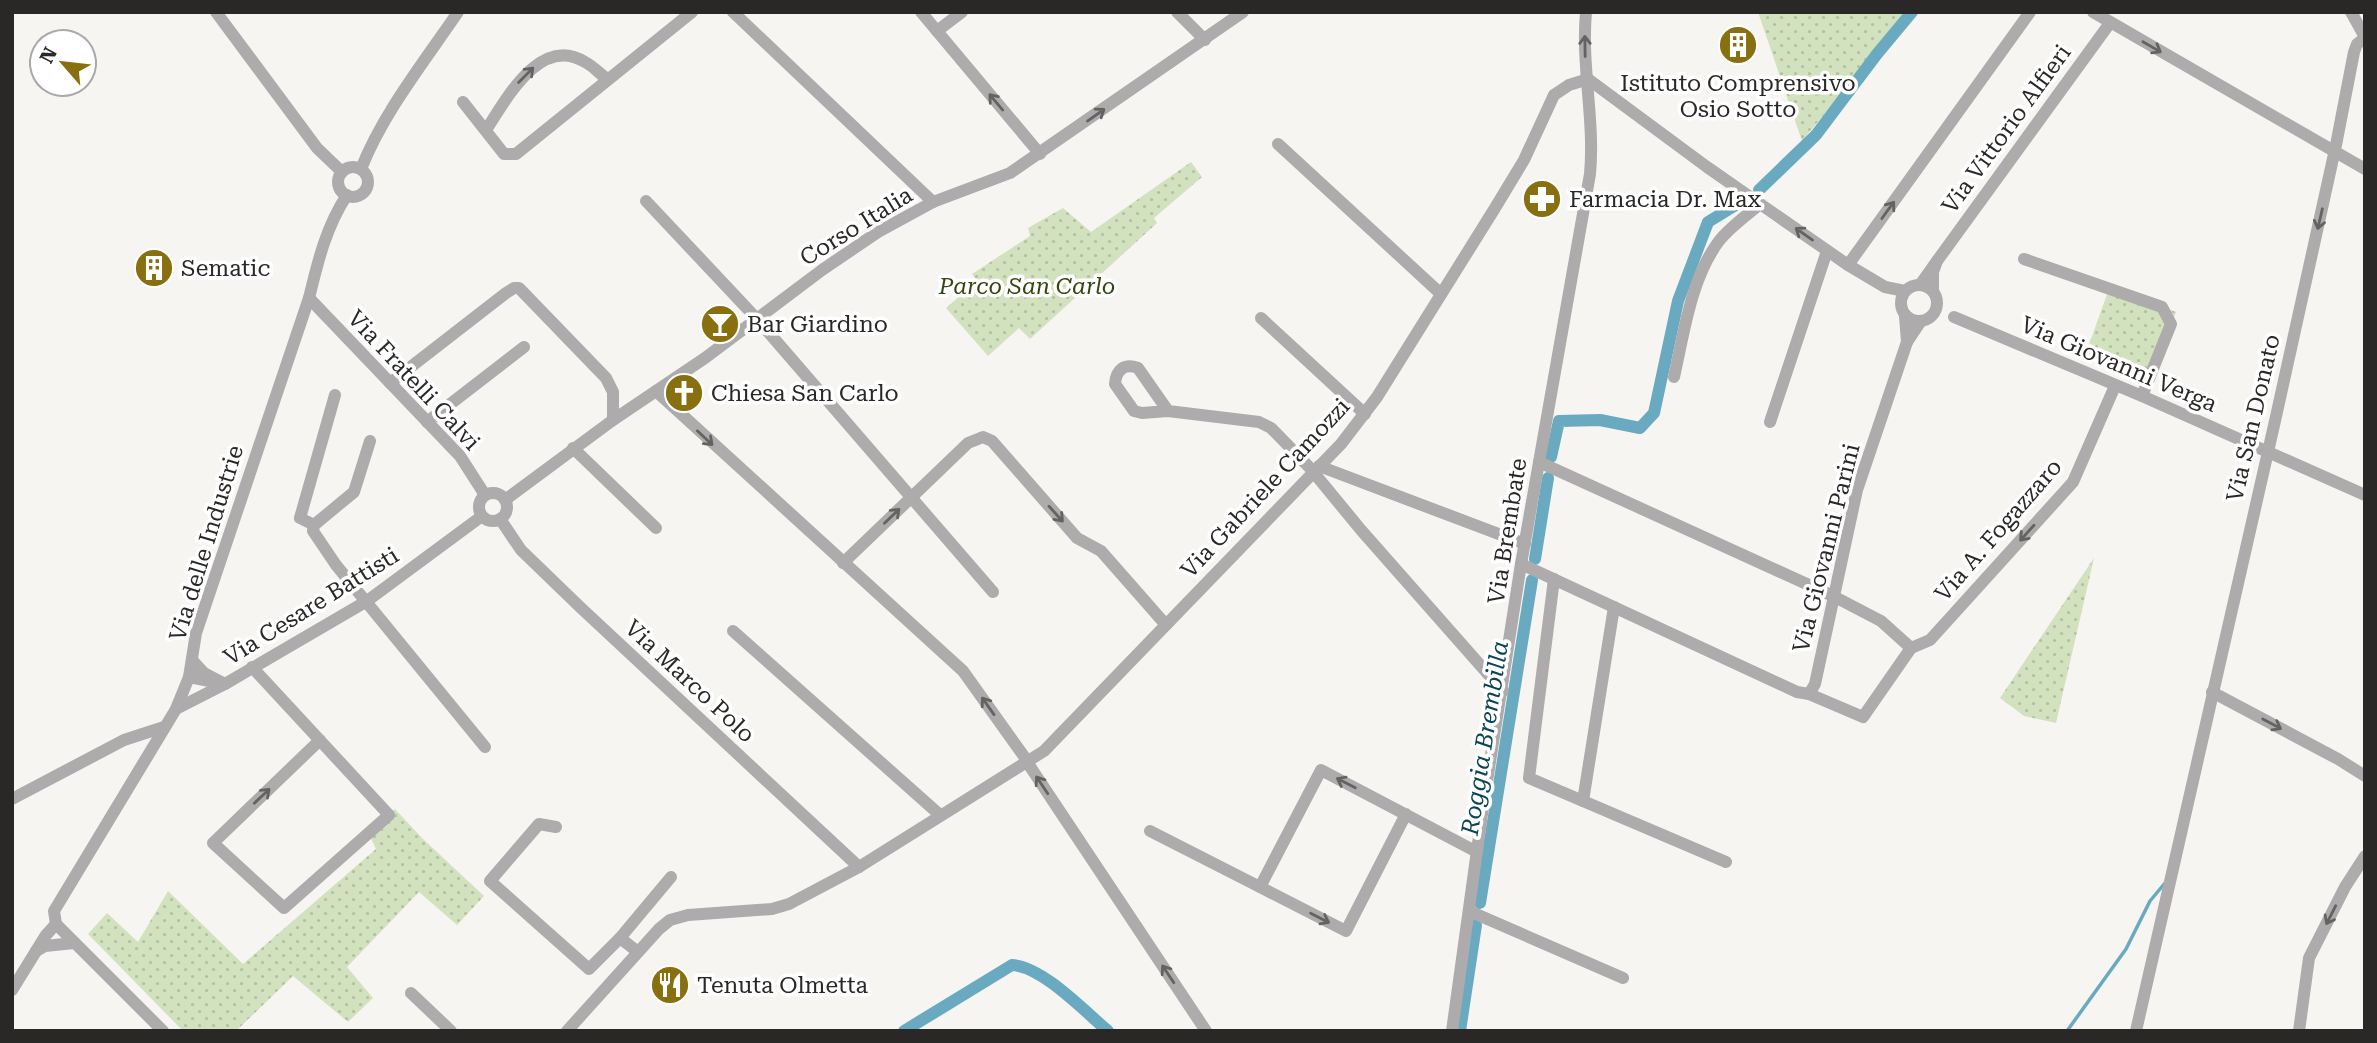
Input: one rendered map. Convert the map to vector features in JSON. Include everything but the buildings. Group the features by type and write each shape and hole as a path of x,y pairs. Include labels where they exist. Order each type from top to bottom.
{"street":[{"path":"216,12 317,148 342,172"},
{"name":"Via delle Industrie","path":"56,925 54,911 176,709 189,677 196,633 309,298 324,241 336,213 347,195 360,195 366,188 368,180 361,169 369,150 458,12"},
{"path":"463,102 504,154 516,154 692,12"},
{"path":"733,12 933,202"},
{"path":"922,12 1040,154"},
{"path":"937,31 962,12"},
{"path":"1177,12 1205,40"},
{"name":"Corso Italia","path":"505,500 573,448 705,359 822,270 878,232 933,202 1010,173 1243,12"},
{"name":"Via Brembate","path":"1452,1031 1521,564 1591,174 1593,143 1584,41 1586,12"},
{"path":"1848,265 2030,12"},
{"path":"2093,12 2365,169"},
{"path":"2351,12 2364,34"},
{"name":"Via Vittorio Alfieri","path":"1920,285 2110,23"},
{"name":"Via San Donato","path":"2139,1030 2354,52 2364,34"},
{"path":"486,130 525,74 544,60 562,55 583,60 607,79"},
{"path":"1588,79 1599,90 1848,265 1885,287 1905,291 1920,285 1935,296 1934,313 1926,319 1905,316 1900,301 1905,291"},
{"name":"Via Gabriele Camozzi","path":"567,1031 670,920 688,915 772,909 789,904 859,867 1044,751 1341,444 1365,414 1524,159 1554,95 1569,85 1588,79"},
{"path":"1278,144 1441,294"},
{"path":"347,195 339,185 342,172 349,167 361,169"},
{"path":"646,201 757,319 993,592"},
{"path":"1674,377 1702,272 1719,241 1760,204"},
{"path":"1770,422 1827,251"},
{"path":"2024,259 2162,307 2171,324 2142,396"},
{"name":"Via Vittorio Alfieri","path":"1935,296 1933,272 1937,261"},
{"path":"390,383 506,293 519,288 606,379 613,392 613,420"},
{"name":"Via Giovanni Verga","path":"1935,296 1954,317"},
{"name":"Via Fratelli Calvi","path":"309,298 460,456 485,495"},
{"name":"Via Giovanni Verga","path":"1926,319 1941,314 1954,317 2142,396 2365,495"},
{"name":"Via Giovanni Parini","path":"1905,316 1907,342"},
{"path":"1262,318 1365,414"},
{"name":"Via Giovanni Parini","path":"1812,689 1857,490 1907,342 1926,319"},
{"path":"427,422 524,347"},
{"path":"1168,411 1138,368 1121,368 1115,375 1115,384 1134,411 1168,411 1265,424 1310,468 1525,544"},
{"name":"Via A. Fogazzaro","path":"1911,648 1930,640 2073,482 2115,386"},
{"path":"656,391 963,671 1027,762 1206,1031"},
{"path":"314,525 300,518 335,395"},
{"path":"843,563 968,443 984,437 992,441 1077,538 1101,551 1166,625"},
{"path":"370,441 354,492 314,525 313,531 336,565 485,747"},
{"path":"573,448 656,528"},
{"path":"1521,564 1797,692 1812,689 1863,717 1911,648 1881,621 1833,596 1539,462"},
{"path":"1317,470 1503,691"},
{"path":"494,493 505,500 506,511 500,519 492,521 482,516 479,505 485,495 494,493"},
{"name":"Via Cesare Battisti","path":"189,677 225,684 367,601 482,516"},
{"name":"Via Marco Polo","path":"500,519 521,550 859,867"},
{"path":"1554,579 1529,778 1726,862"},
{"path":"1583,801 1614,607"},
{"path":"733,631 940,816"},
{"path":"192,660 204,673 225,684"},
{"path":"252,667 320,740 389,815 284,908 213,843 320,740"},
{"path":"176,709 225,684"},
{"path":"2212,692 2365,776"},
{"path":"12,799 124,740 164,727"},
{"path":"1260,887 1321,770 1477,852"},
{"path":"1150,831 1346,931 1406,814"},
{"path":"555,827 539,824 490,881 589,969 671,877"},
{"path":"2298,1031 2309,958 2345,887 2365,856"},
{"path":"1469,911 1623,978"},
{"path":"12,990 35,951 56,925 163,1031"},
{"path":"620,937 638,952"},
{"path":"35,951 45,946 74,943"},
{"path":"411,993 451,1031"}],"green space":[{"path":"1758,12 1908,12 1802,141"},
{"name":"Parco San Carlo","path":"1191,162 1202,177 1154,218 1157,223 1030,339 1019,328 988,356 946,308 977,281 972,274 1030,236 1028,228 1063,208 1091,232"},
{"path":"2110,286 2176,312 2146,381 2086,353"},
{"path":"2094,558 2056,723 2024,716 2000,698"},
{"path":"395,809 484,896 457,925 419,892 347,967 373,998 348,1022 293,976 236,1031 183,1031 88,934 107,913 138,942 168,891 243,964 376,849 369,834"}],"waterway":[{"name":"Roggia Brembilla","path":"1759,190 1816,135 1912,12"},
{"name":"Roggia Brembilla","path":"1551,457 1559,421 1600,420 1640,428 1654,413 1678,301 1708,222 1739,203"},
{"name":"Roggia Brembilla","path":"1535,559 1548,478"},
{"name":"Roggia Brembilla","path":"1480,903 1532,580"},
{"path":"2067,1031 2126,949 2150,901 2165,883"},
{"name":"Roggia Brembilla","path":"1460,1031 1476,925"},
{"name":"Roggia Brembilla","path":"904,1031 1012,965 1037,973 1049,981 1108,1031"}],"place":[{"name":"Istituto Comprensivo Osio Sotto","path":"1738,45"},
{"name":"Farmacia Dr. Max","path":"1542,199"},
{"name":"Sematic","path":"154,268"},
{"name":"Bar Giardino","path":"720,324"},
{"name":"Chiesa San Carlo","path":"684,393"},
{"name":"Tenuta Olmetta","path":"670,985"}]}
